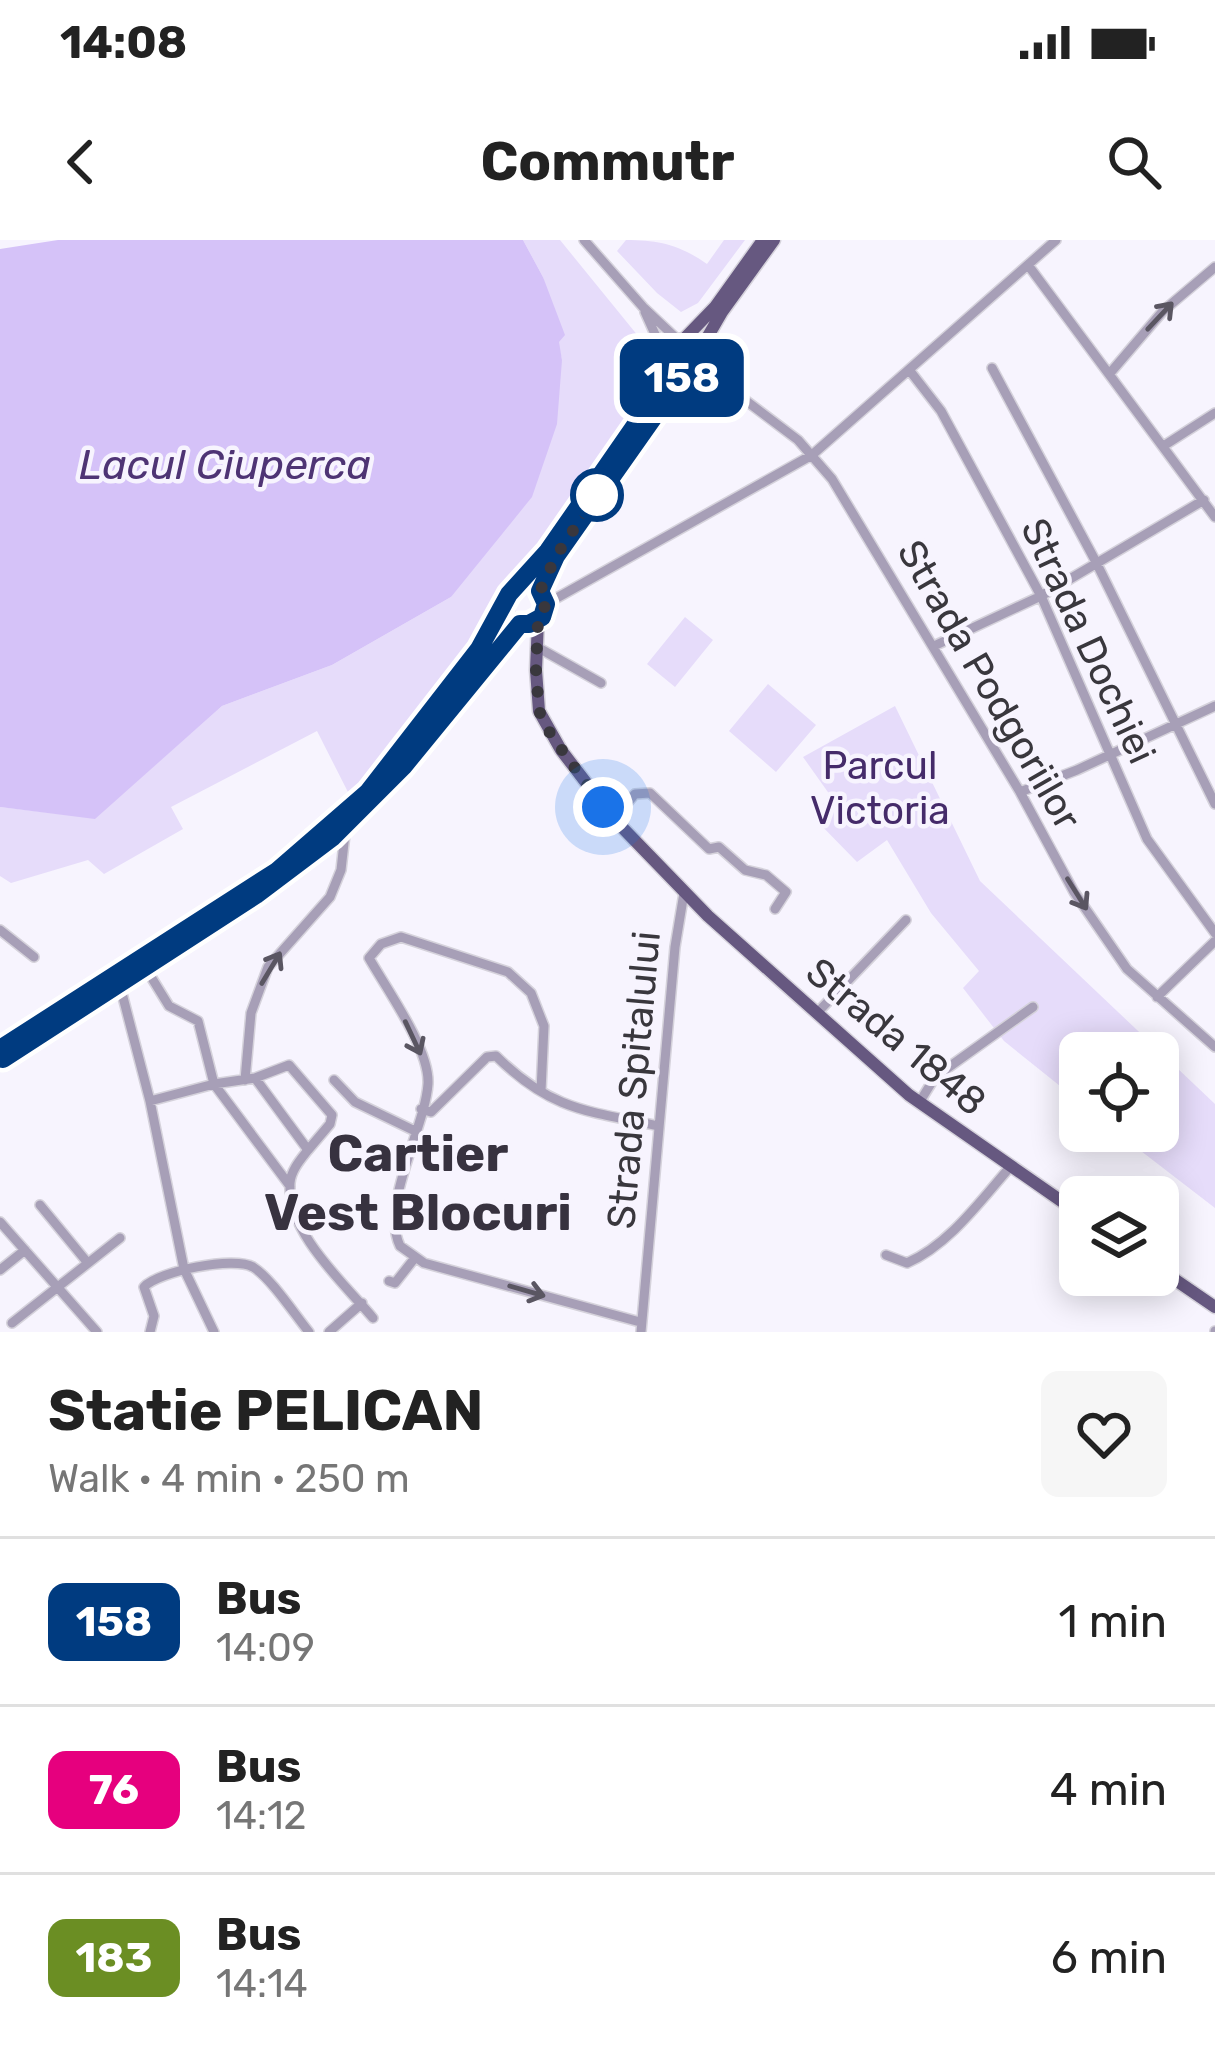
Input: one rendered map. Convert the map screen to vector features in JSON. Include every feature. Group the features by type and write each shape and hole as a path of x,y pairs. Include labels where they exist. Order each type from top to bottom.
{"main road":[{"path":"1,1056 277,871 342,818 452,687 512,593 548,551 650,404 666,368 664,352 715,307 763,240"},
{"path":"118,978 145,967 282,877 346,825 403,767 522,624 538,620 556,556 682,377 700,366 700,350 774,240"},
{"path":"681,338 700,350"},
{"path":"666,368 682,377"},
{"path":"512,593 532,585 543,597"},
{"path":"512,593 507,611 522,624"},
{"name":"Strada Spitalului","path":"536,670 538,620"},
{"name":"Strada Spitalului","path":"522,624 536,670 543,721 614,819 684,892"},
{"name":"Strada 1848","path":"684,892 919,1103 1059,1200"},
{"path":"1179,1282 1215,1307"}],"street":[{"path":"584,240 643,308 681,338"},
{"path":"543,597 812,455 1056,240"},
{"path":"1028,265 1215,517"},
{"path":"1111,372 1163,311 1215,267"},
{"path":"643,308 664,352"},
{"name":"Strada Podgoriilor","path":"700,366 777,423 832,479 1020,792 1074,892 1127,970 1215,1047"},
{"path":"992,368 1096,562 1215,804"},
{"name":"Strada Dochiei","path":"910,371 941,411 1041,596 1154,851 1215,937"},
{"path":"1165,445 1215,413"},
{"path":"934,646 1041,596 1204,500"},
{"path":"537,647 601,683"},
{"path":"1020,792 1215,706"},
{"path":"614,819 635,794 650,794 710,849 719,847 745,870 766,874 786,892 775,909"},
{"path":"308,1150 250,1079 250,1013 268,967 340,878 346,825"},
{"name":"Strada Spitalului","path":"641,1327 676,935 684,892"},
{"path":"817,1013 906,920"},
{"path":"1,932 34,957"},
{"path":"1156,997 1215,937"},
{"path":"541,1091 544,1026 531,993 520,981 508,972 410,940 391,938 368,958 423,1060 428,1083 395,1230 400,1246 414,1259 641,1327"},
{"path":"145,967 169,1006 198,1022 214,1084 290,1186 311,1242 374,1318"},
{"path":"118,978 150,1101 184,1269 214,1332"},
{"path":"919,1103 935,1077 1033,1007"},
{"path":"422,1109 430,1112 487,1057 496,1055 526,1085 555,1102 659,1126"},
{"path":"150,1101 294,1066 330,1109 330,1124 308,1150 290,1186"},
{"path":"334,1079 355,1102 415,1131"},
{"path":"886,1255 907,1263 920,1258 1010,1166"},
{"path":"40,1204 87,1262"},
{"path":"0,1222 98,1332"},
{"path":"12,1323 120,1238"},
{"path":"0,1270 26,1250"},
{"path":"389,1281 395,1283 414,1259"},
{"path":"151,1332 154,1316 144,1287 154,1278 184,1269 247,1264 309,1332"},
{"path":"329,1332 362,1304"}],"green space":[{"path":"523,240 560,240 656,358 651,386 588,482 514,575 446,684 351,798 317,731 171,807 183,829 104,874 88,860 11,883 0,876 0,807 95,818 222,706 332,665 451,597 562,360 543,277"},
{"path":"626,240 669,245 707,264 724,240 745,240 698,303 681,312 617,251"},
{"path":"685,617 713,640 675,687 647,664"},
{"path":"768,684 816,725 776,772 729,731"},
{"name":"Parcul Victoria","path":"895,706 980,881 1139,1032 1059,1032 1059,1085 1004,1041 963,988 979,971 931,913 887,840 857,862 813,817 830,795 803,757"},
{"name":"Parcul Victoria","path":"1179,1070 1215,1104 1215,1208 1142,1152 1179,1152"}],"water":[{"name":"Lacul Ciuperca","path":"58,240 523,240 565,335 559,342 557,424 532,497 451,597 332,665 222,706 95,819 0,807 0,249"}],"bus line":[{"name":"158","path":"0,1049 277,871 342,818 395,760 479,649 509,594 548,551 650,404 666,368 682,377 556,556 540,591 546,604 542,617 520,624 494,651 372,800 282,877 3,1059"}],"district":[{"name":"Cartier Vest Blocuri","path":"418,1182"}],"route":[{"path":"597,495 556,556 540,591 546,604 538,620 536,670 543,721 603,807"}]}
